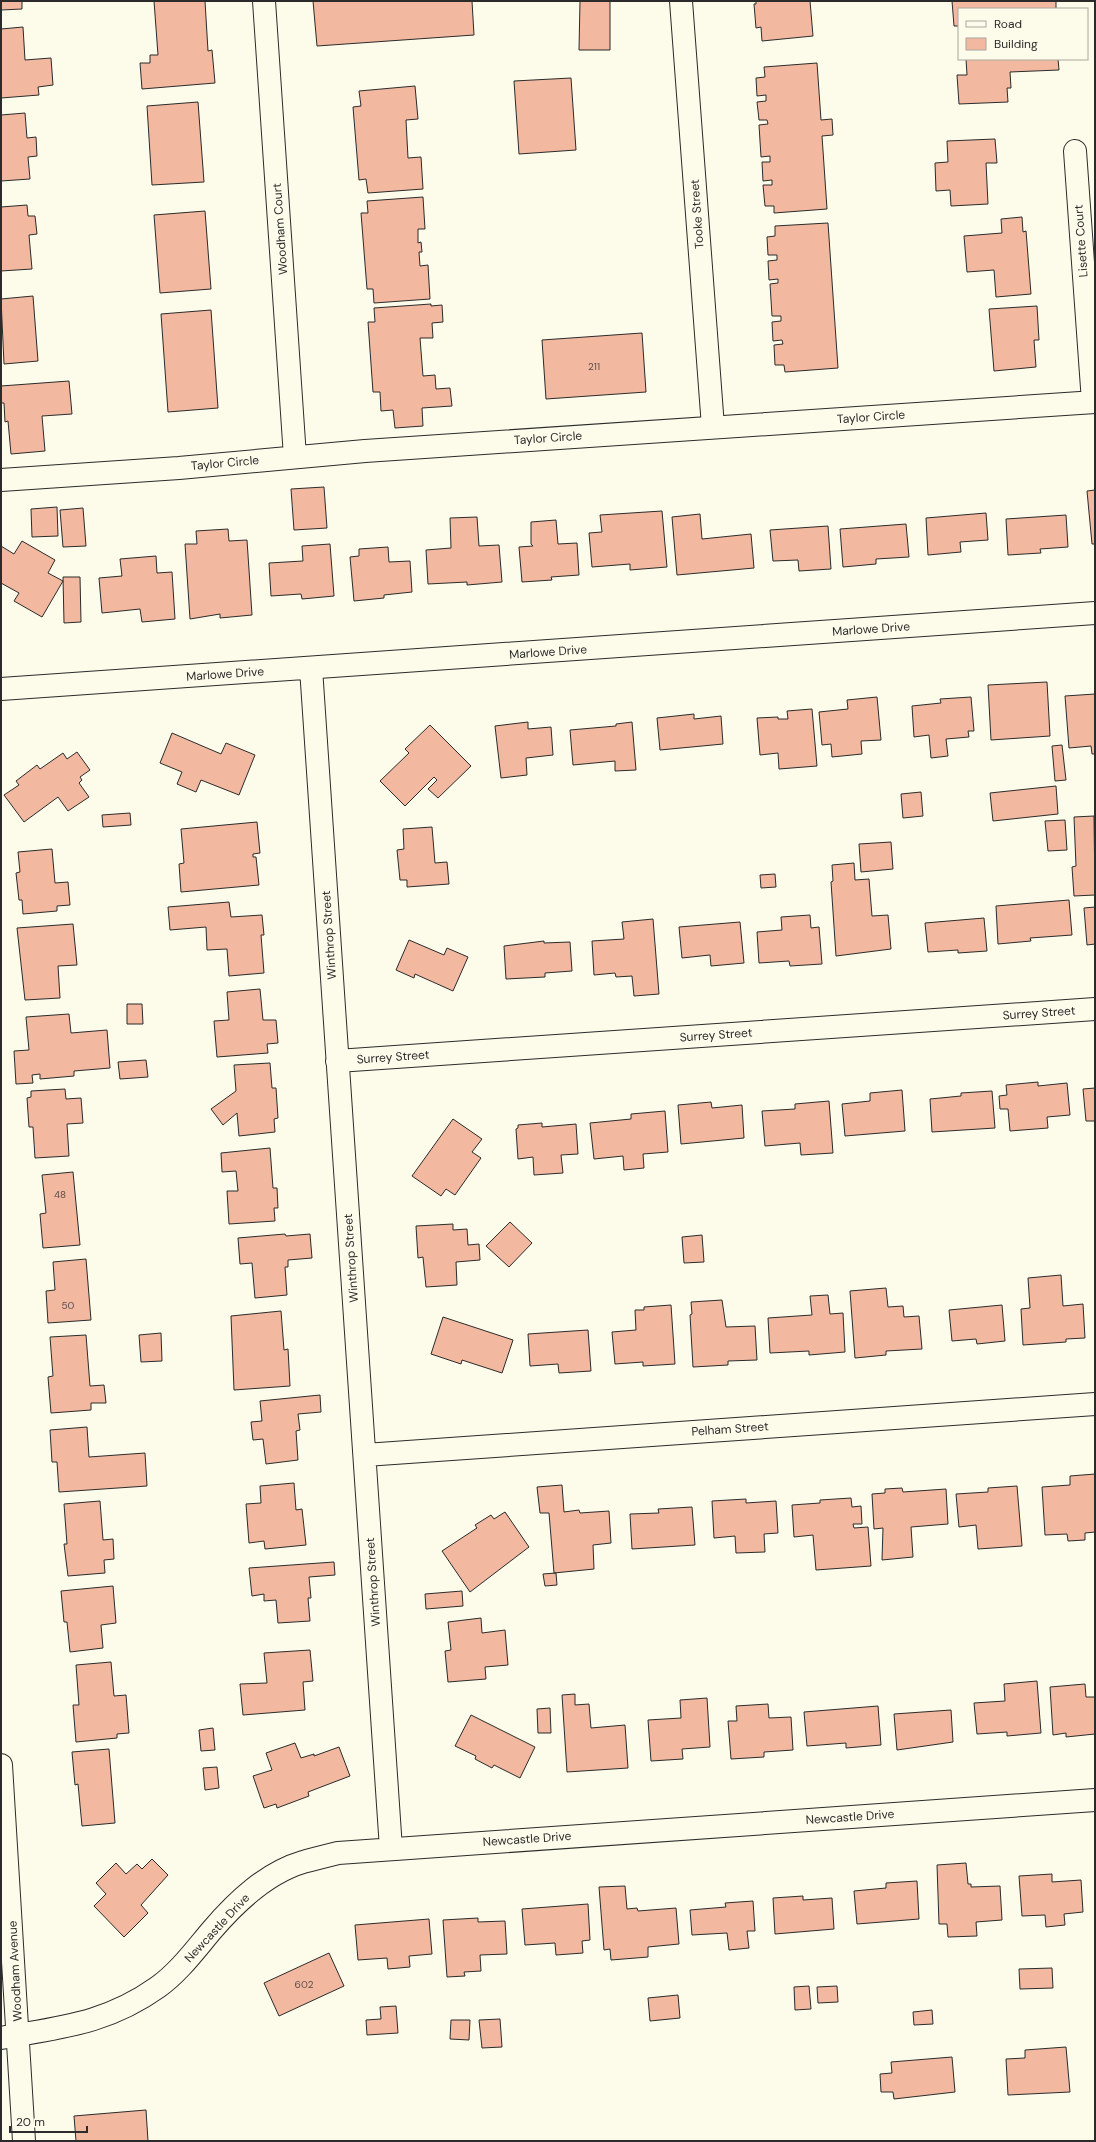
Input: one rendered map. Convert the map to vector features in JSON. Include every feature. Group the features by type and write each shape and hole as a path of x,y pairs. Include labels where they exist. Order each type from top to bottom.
{"street":[{"name":"Woodham Court","path":"264,1 295,457"},
{"name":"Tooke Street","path":"681,1 713,427"},
{"name":"Lisette Court","path":"1075,151 1094,402"},
{"name":"Taylor Circle","path":"1,480 713,427 1094,402"},
{"name":"Marlowe Drive","path":"1,690 1095,613"},
{"name":"Winthrop Street","path":"311,668 391,1849"},
{"name":"Surrey Street","path":"337,1060 1095,1009"},
{"name":"Pelham Street","path":"365,1454 1095,1404"},
{"name":"Woodham Avenue","path":"1,1764 10,2036 24,2141"},
{"name":"Newcastle Drive","path":"10,2036 86,2023 108,2015 140,1999 159,1986 193,1954 235,1904 272,1877 301,1862 338,1853 1095,1800"}],"building":[{"path":"1,1 22,1 22,9 1,10"},
{"path":"154,1 205,1 208,51 212,50 215,83 142,89 140,63 150,63 150,55 158,55"},
{"path":"313,1 472,1 474,35 317,46"},
{"path":"580,1 610,1 610,50 579,50"},
{"path":"756,1 810,1 813,36 762,41 761,27 756,28 754,4 756,4"},
{"path":"952,1 1056,1 1056,8 958,8 958,26 954,26"},
{"path":"23,27 25,60 51,58 53,85 38,87 39,95 1,98 1,29"},
{"path":"966,60 1058,60 1059,70 1010,72 1011,88 1007,88 1008,102 959,104 957,75 967,75"},
{"path":"817,63 821,120 832,119 833,135 822,136 827,209 774,213 774,206 765,206 763,185 772,185 772,180 763,181 762,162 770,162 770,156 761,157 759,125 768,124 767,120 759,120 757,102 766,101 766,95 757,96 756,78 765,77 764,67"},
{"path":"571,78 576,150 519,154 514,81"},
{"path":"415,86 418,119 406,120 408,158 421,157 423,189 368,193 366,179 359,180 353,107 361,106 359,91"},
{"path":"198,102 204,182 152,185 147,106"},
{"path":"25,113 27,138 36,137 37,156 28,157 30,179 1,181 1,115"},
{"path":"995,139 997,163 986,163 988,204 951,206 950,190 936,191 935,163 948,162 947,141"},
{"path":"423,197 425,229 418,229 418,243 421,242 422,252 419,252 420,266 428,265 430,299 374,303 373,289 367,289 361,213 368,213 367,201"},
{"path":"27,205 28,216 35,216 37,234 29,235 32,269 1,271 1,207"},
{"path":"205,211 211,289 160,293 154,215"},
{"path":"1022,217 1023,232 1026,231 1031,294 996,297 994,270 967,272 964,236 1002,233 1001,219"},
{"path":"828,223 838,368 785,372 784,365 775,365 774,345 783,344 782,340 773,341 772,322 781,321 781,316 772,316 770,284 778,283 778,279 769,280 768,261 777,260 777,255 768,255 767,237 775,236 775,226"},
{"path":"33,296 38,361 4,364 1,299"},
{"path":"431,304 431,306 442,305 443,322 432,323 433,338 420,338 423,376 435,375 436,389 450,388 452,406 422,408 423,426 395,428 393,410 381,411 380,392 373,392 368,322 375,322 374,308"},
{"path":"1037,306 1039,340 1034,340 1036,367 994,371 989,309"},
{"path":"211,310 218,408 168,412 161,314"},
{"path":"642,333 646,392 546,399 542,340"},
{"path":"69,381 72,414 42,416 45,451 11,454 8,421 5,422 4,403 1,403 1,386"},
{"path":"324,487 327,528 294,530 291,489"},
{"path":"1095,490 1095,544 1092,544 1087,491"},
{"path":"57,507 58,536 32,537 31,509"},
{"path":"83,508 86,546 63,547 60,510"},
{"path":"662,511 667,567 630,570 630,564 592,567 589,533 602,532 600,515"},
{"path":"986,513 988,540 960,542 961,552 928,555 926,518"},
{"path":"700,514 702,539 751,534 754,568 677,575 672,517"},
{"path":"1066,515 1068,547 1040,549 1041,553 1008,555 1006,519"},
{"path":"477,517 479,546 499,545 502,582 467,585 467,582 428,584 426,550 451,548 450,518"},
{"path":"556,520 558,544 577,543 579,575 551,577 552,580 522,582 519,547 533,546 531,544 531,522"},
{"path":"906,524 909,557 876,559 876,564 843,567 840,529"},
{"path":"828,526 831,569 799,571 798,560 773,561 770,530"},
{"path":"228,529 229,541 247,540 252,615 220,618 220,614 190,619 185,544 197,544 196,531"},
{"path":"22,541 55,560 48,573 63,581 42,617 14,601 19,593 1,583 1,546 14,554"},
{"path":"330,544 334,596 302,599 301,594 271,596 269,563 303,561 302,546"},
{"path":"388,547 389,562 410,561 412,592 384,595 384,598 354,601 350,557 359,556 359,549"},
{"path":"156,556 157,573 172,572 175,619 142,622 140,609 102,613 99,578 122,576 120,559"},
{"path":"63,577 80,577 81,622 64,623"},
{"path":"1047,682 1050,736 991,740 988,685"},
{"path":"1095,694 1095,754 1092,754 1091,746 1069,748 1065,696"},
{"path":"877,697 881,740 861,741 862,754 832,757 831,744 822,745 819,712 848,709 847,700"},
{"path":"971,697 974,731 968,731 969,737 946,739 948,756 931,758 929,735 914,737 912,706 941,703 940,699"},
{"path":"812,709 817,766 779,769 778,753 760,755 757,718 778,717 778,719 788,719 787,711"},
{"path":"694,714 694,719 721,716 723,744 660,750 657,718"},
{"path":"528,722 528,729 551,727 553,755 526,758 527,775 501,778 495,726"},
{"path":"632,722 636,770 615,771 615,761 573,765 570,730 616,726 616,724"},
{"path":"430,725 471,766 438,798 428,789 437,780 434,777 405,806 380,781 409,753 405,749"},
{"path":"172,733 221,754 226,743 255,755 239,795 201,780 196,792 177,784 182,772 160,763"},
{"path":"1062,745 1066,780 1055,781 1052,746"},
{"path":"77,752 90,770 80,777 82,780 79,783 89,797 68,811 58,797 24,822 4,795 19,785 16,781 37,765 40,769 63,753 67,759"},
{"path":"1056,786 1058,814 993,821 990,793"},
{"path":"921,792 923,816 903,818 901,794"},
{"path":"130,813 131,825 103,827 102,815"},
{"path":"1094,816 1095,895 1074,896 1072,867 1076,866 1074,817"},
{"path":"1065,820 1067,850 1048,851 1045,821"},
{"path":"257,822 260,853 253,854 253,857 256,857 259,885 181,892 179,864 184,863 181,829"},
{"path":"432,827 435,863 447,862 449,884 407,887 407,880 400,880 397,850 404,849 403,829"},
{"path":"891,842 893,869 861,872 859,844"},
{"path":"52,849 55,883 68,882 70,905 57,906 57,911 23,914 22,900 19,900 16,873 20,872 18,852"},
{"path":"854,863 855,880 869,879 872,916 888,915 891,949 836,956 831,882 833,881 832,865"},
{"path":"775,874 776,887 761,888 760,875"},
{"path":"1069,900 1072,935 1030,938 1031,941 998,944 996,906"},
{"path":"229,902 231,917 262,915 264,935 261,935 264,973 229,976 227,949 207,950 206,927 170,930 168,907"},
{"path":"1095,907 1095,944 1087,945 1084,908"},
{"path":"810,915 811,928 819,927 822,964 790,966 789,961 759,963 757,932 782,930 781,917"},
{"path":"984,918 987,951 958,953 958,950 928,952 925,923"},
{"path":"653,919 659,994 634,996 632,976 616,977 615,973 594,975 592,941 624,939 622,922"},
{"path":"740,922 744,963 711,966 710,955 682,958 679,927"},
{"path":"73,924 77,965 58,966 60,998 25,1000 17,928"},
{"path":"409,940 444,955 447,948 468,957 453,991 415,974 414,978 396,970"},
{"path":"544,941 544,943 570,942 572,971 545,973 545,977 506,979 504,946"},
{"path":"260,989 263,1020 276,1020 278,1043 267,1044 268,1053 217,1057 214,1021 229,1020 227,992"},
{"path":"127,1004 142,1004 143,1024 127,1024"},
{"path":"69,1014 71,1033 107,1030 110,1068 74,1071 74,1076 40,1079 40,1074 32,1075 33,1083 16,1084 14,1051 29,1050 26,1017"},
{"path":"146,1060 148,1077 120,1079 118,1062"},
{"path":"270,1063 272,1088 276,1088 278,1118 274,1119 275,1132 239,1136 237,1113 223,1125 211,1109 236,1091 234,1065"},
{"path":"1038,1082 1038,1086 1067,1083 1070,1115 1047,1117 1048,1128 1010,1131 1008,1109 1000,1109 999,1096 1007,1095 1006,1085"},
{"path":"1095,1088 1095,1121 1086,1121 1083,1089"},
{"path":"65,1089 66,1099 81,1098 83,1123 67,1124 69,1156 35,1158 33,1127 29,1127 27,1098 31,1097 31,1091"},
{"path":"902,1090 905,1131 845,1136 842,1104 870,1101 870,1093"},
{"path":"992,1091 995,1128 932,1132 930,1099 961,1096 961,1093"},
{"path":"829,1101 833,1153 801,1155 800,1143 765,1146 762,1111 795,1109 795,1104"},
{"path":"711,1102 712,1108 742,1105 744,1138 681,1144 678,1105"},
{"path":"665,1111 668,1152 643,1154 644,1168 624,1170 623,1156 594,1159 590,1123 631,1119 631,1114"},
{"path":"453,1119 482,1139 472,1152 481,1158 455,1195 446,1189 441,1196 412,1176"},
{"path":"542,1123 542,1127 576,1124 578,1154 561,1155 563,1173 534,1175 533,1157 518,1159 516,1129 518,1128 518,1125"},
{"path":"270,1148 273,1188 277,1188 278,1208 274,1208 275,1221 229,1224 227,1191 238,1191 236,1171 222,1172 221,1153"},
{"path":"73,1172 80,1245 43,1248 40,1214 46,1213 42,1175"},
{"path":"510,1222 532,1243 509,1267 486,1246"},
{"path":"453,1224 453,1230 467,1229 468,1245 479,1244 480,1260 456,1262 457,1285 426,1287 423,1257 418,1258 416,1226"},
{"path":"285,1234 286,1236 310,1234 312,1258 288,1260 288,1267 285,1267 287,1295 255,1298 252,1263 240,1264 238,1238"},
{"path":"702,1235 704,1262 684,1263 682,1237"},
{"path":"86,1259 91,1320 48,1323 46,1291 55,1290 53,1262"},
{"path":"1061,1275 1063,1306 1083,1304 1085,1338 1066,1339 1066,1342 1023,1345 1021,1309 1030,1308 1028,1278"},
{"path":"886,1288 888,1307 903,1306 904,1317 919,1316 922,1349 886,1351 886,1355 855,1358 850,1291"},
{"path":"828,1295 830,1314 843,1313 845,1352 809,1355 809,1351 770,1353 768,1318 812,1315 810,1296"},
{"path":"722,1300 726,1327 755,1326 757,1360 728,1361 728,1365 693,1367 690,1315 692,1314 691,1302"},
{"path":"671,1305 675,1364 643,1366 643,1362 615,1364 612,1332 636,1330 635,1310 644,1310 644,1307"},
{"path":"1002,1305 1005,1341 977,1344 976,1339 952,1341 949,1310"},
{"path":"281,1311 284,1350 288,1349 290,1386 234,1390 231,1316"},
{"path":"443,1317 513,1340 502,1373 462,1360 461,1364 431,1354"},
{"path":"588,1330 591,1371 559,1373 558,1364 530,1366 528,1334"},
{"path":"161,1333 162,1361 141,1362 139,1335"},
{"path":"86,1335 90,1386 104,1385 106,1403 91,1403 91,1410 51,1413 48,1377 53,1376 50,1337"},
{"path":"320,1395 321,1412 298,1414 300,1430 296,1431 298,1460 266,1464 263,1439 253,1440 251,1422 262,1421 260,1401"},
{"path":"87,1427 89,1457 145,1453 147,1486 59,1492 57,1462 52,1462 50,1430"},
{"path":"1095,1474 1095,1532 1085,1533 1085,1540 1068,1541 1067,1534 1045,1535 1042,1487 1070,1485 1070,1476"},
{"path":"294,1483 296,1510 302,1509 306,1545 265,1549 264,1541 249,1543 246,1504 261,1503 260,1486"},
{"path":"562,1485 564,1512 579,1510 580,1513 609,1511 611,1543 593,1545 594,1569 554,1573 549,1513 540,1513 537,1487"},
{"path":"1017,1486 1022,1546 978,1549 976,1525 959,1527 956,1494 988,1492 988,1488"},
{"path":"902,1488 903,1492 946,1489 948,1524 911,1527 913,1557 882,1560 883,1528 874,1529 872,1494 885,1493 885,1489"},
{"path":"851,1498 852,1507 861,1506 862,1524 853,1524 854,1528 868,1527 871,1566 816,1570 813,1535 794,1537 792,1505 820,1503 820,1500"},
{"path":"746,1499 746,1503 776,1501 778,1533 764,1534 765,1552 736,1553 735,1536 714,1538 712,1501"},
{"path":"100,1501 103,1540 113,1539 114,1559 104,1560 105,1573 68,1576 64,1544 67,1544 64,1504"},
{"path":"692,1507 695,1545 632,1549 630,1514 659,1513 658,1509"},
{"path":"505,1512 529,1547 470,1592 442,1551 477,1528 475,1525 491,1515 494,1519"},
{"path":"334,1562 335,1575 309,1577 311,1598 308,1598 310,1621 278,1623 276,1600 264,1601 264,1594 252,1596 249,1568"},
{"path":"556,1573 557,1585 545,1586 543,1574"},
{"path":"113,1586 116,1623 101,1625 103,1648 70,1652 67,1622 64,1622 61,1591"},
{"path":"462,1591 463,1606 426,1609 425,1594"},
{"path":"481,1618 482,1633 505,1630 508,1665 485,1667 486,1679 448,1682 445,1651 451,1650 448,1622"},
{"path":"310,1650 313,1681 303,1682 305,1710 243,1715 240,1684 267,1683 264,1653"},
{"path":"111,1662 114,1696 126,1695 129,1733 117,1734 117,1738 76,1742 73,1705 79,1705 76,1665"},
{"path":"1037,1681 1041,1733 1007,1736 1007,1732 977,1734 974,1703 1005,1701 1004,1684"},
{"path":"1085,1684 1086,1697 1095,1697 1095,1734 1066,1737 1066,1733 1053,1735 1050,1687"},
{"path":"575,1694 575,1705 589,1704 591,1728 625,1725 628,1768 567,1772 562,1695"},
{"path":"707,1698 710,1747 682,1749 683,1759 651,1761 648,1720 681,1718 680,1700"},
{"path":"768,1704 769,1718 791,1717 793,1750 764,1752 764,1757 731,1759 728,1721 737,1721 736,1706"},
{"path":"878,1706 881,1745 846,1748 846,1743 807,1746 804,1712"},
{"path":"550,1708 551,1733 538,1733 537,1709"},
{"path":"951,1710 953,1742 897,1750 894,1714"},
{"path":"471,1715 535,1747 520,1778 494,1765 492,1768 475,1759 476,1756 455,1746"},
{"path":"213,1728 215,1750 201,1751 199,1730"},
{"path":"295,1743 301,1758 314,1754 314,1756 339,1747 350,1776 308,1792 309,1796 277,1808 276,1804 264,1808 253,1776 272,1770 266,1753"},
{"path":"109,1749 115,1823 82,1826 78,1784 75,1785 72,1752"},
{"path":"217,1767 219,1788 205,1790 203,1768"},
{"path":"152,1859 168,1875 141,1905 148,1913 124,1937 94,1906 106,1894 96,1883 116,1863 126,1874 137,1864 142,1869"},
{"path":"966,1863 968,1884 971,1884 971,1887 1000,1886 1002,1920 976,1922 977,1936 948,1937 947,1924 939,1924 937,1865"},
{"path":"1052,1874 1052,1882 1081,1880 1083,1912 1064,1914 1065,1925 1046,1927 1045,1915 1022,1916 1019,1876"},
{"path":"917,1881 919,1919 857,1924 854,1891 886,1888 886,1883"},
{"path":"625,1886 627,1909 637,1908 638,1911 676,1908 679,1944 648,1947 648,1957 611,1960 610,1949 604,1950 599,1887"},
{"path":"803,1896 803,1900 832,1898 834,1929 775,1934 773,1898"},
{"path":"753,1901 755,1931 747,1931 749,1948 729,1950 727,1933 692,1935 690,1910 726,1907 725,1903"},
{"path":"588,1904 590,1940 582,1941 583,1953 556,1955 555,1943 525,1945 522,1909"},
{"path":"478,1918 478,1922 505,1921 507,1954 480,1955 481,1971 464,1972 465,1976 447,1977 443,1920"},
{"path":"429,1919 432,1954 409,1956 410,1967 388,1969 387,1958 358,1960 355,1925"},
{"path":"329,1953 344,1986 279,2016 264,1983"},
{"path":"1052,1968 1053,1988 1020,1989 1019,1969"},
{"path":"809,1986 811,2009 795,2010 794,1987"},
{"path":"837,1986 838,2002 818,2003 817,1987"},
{"path":"678,1995 680,2018 650,2021 648,1998"},
{"path":"396,2006 398,2033 367,2035 366,2020 381,2019 380,2007"},
{"path":"932,2010 933,2024 914,2025 913,2012"},
{"path":"500,2019 502,2047 482,2048 479,2020"},
{"path":"451,2020 470,2020 469,2040 450,2039"},
{"path":"1066,2047 1070,2092 1008,2095 1006,2059 1025,2058 1025,2050"},
{"path":"952,2057 955,2092 894,2099 893,2092 881,2092 880,2074 892,2073 891,2062"},
{"path":"146,2110 148,2141 76,2141 74,2116"}]}
